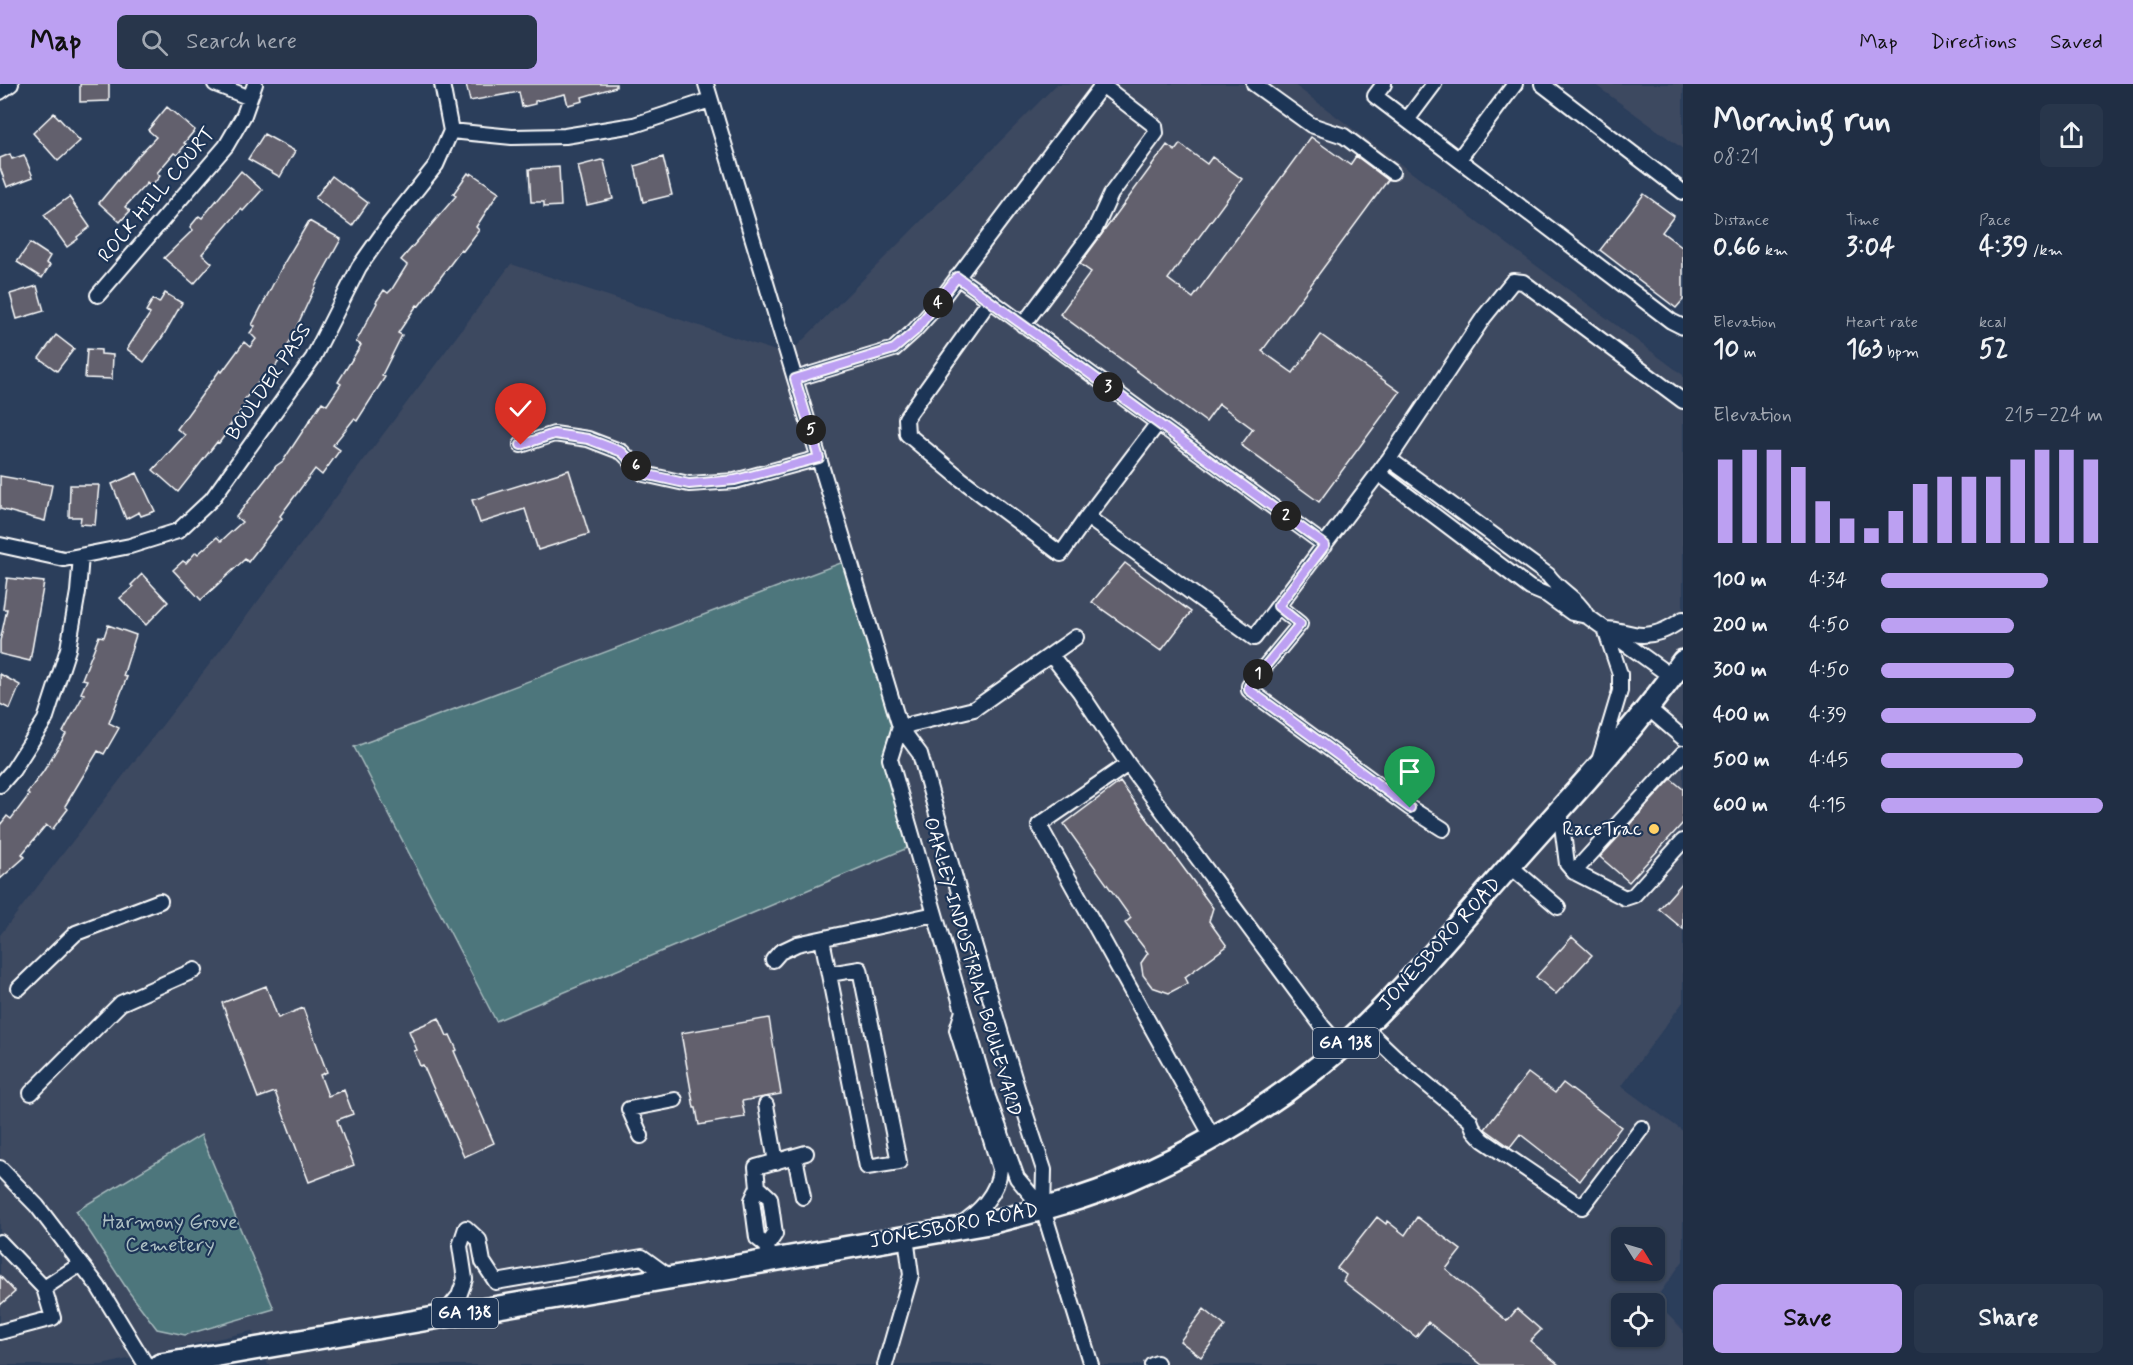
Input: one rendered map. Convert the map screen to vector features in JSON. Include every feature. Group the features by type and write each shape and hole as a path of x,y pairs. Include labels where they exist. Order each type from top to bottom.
{"highway":[{"name":"JONESBORO ROAD","path":"160,1365 672,1278 769,1253 906,1237 990,1223 1043,1209 1128,1180 1214,1138 1274,1100 1341,1048 1406,984 1648,708 1677,669"}],"street":[{"path":"0,92 11,84"},
{"path":"215,84 250,98"},
{"name":"ROCK HILL COURT","path":"98,295 226,146 243,115 255,84"},
{"path":"442,84 451,131 512,137 565,136 634,125 710,100"},
{"name":"OAKLEY INDUSTRIAL BOULEVARD","path":"706,84 900,727 920,754 967,922 1044,1170 1043,1209 1091,1365"},
{"path":"1254,84 1311,125 1344,136 1392,172"},
{"path":"1384,84 1375,96 1671,321 1683,327"},
{"path":"1407,120 1434,84"},
{"path":"1459,159 1515,84"},
{"path":"1542,84 1683,192"},
{"path":"795,379 894,349 914,332 1102,85 1155,126 1156,133 1111,194 1095,229 1023,325"},
{"name":"BOULDER PASS","path":"0,545 64,559 130,546 178,531 212,499 313,358 358,267 436,165 451,131"},
{"path":"957,277 1325,545"},
{"path":"1087,517 1254,638 1389,459 1484,317 1513,281 1523,282 1683,401"},
{"path":"990,300 906,418 907,434 961,479 1061,554 1158,423"},
{"path":"521,445 554,434 588,439 622,452 644,474 689,484 745,478 819,458"},
{"path":"1389,459 1548,575 1554,583 1578,602 1587,616 1605,629 1677,669"},
{"path":"1378,473 1530,588 1548,596 1572,613 1587,616"},
{"path":"0,785 13,770 45,720 68,650 78,592 81,556"},
{"path":"1278,606 1300,624 1249,686 1249,690 1443,830"},
{"path":"1605,629 1646,635 1665,630 1683,620"},
{"path":"1596,768 1620,691 1620,674 1605,629"},
{"path":"900,727 974,709 1076,637"},
{"path":"1051,655 1080,692 1128,764 1322,1026 1341,1048"},
{"path":"1648,708 1683,738"},
{"name":"OAKLEY INDUSTRIAL BOULEVARD","path":"900,727 890,759 988,1097 1017,1178 1043,1209"},
{"path":"1574,872 1683,753"},
{"path":"1128,764 1039,825 1214,1138"},
{"path":"1560,810 1567,864 1574,872 1625,898 1634,896 1683,841"},
{"path":"1510,866 1558,907"},
{"path":"20,988 75,933 160,901"},
{"path":"773,960 780,952 797,944 935,914"},
{"path":"822,939 867,1167 899,1162 860,969 829,974"},
{"path":"31,1092 121,1003 195,970"},
{"path":"953,1229 968,1220 994,1192 1000,1169 957,1030 963,1011"},
{"path":"1364,1026 1407,1067 1470,1120 1474,1130 1484,1140 1582,1206 1642,1128"},
{"path":"641,1136 629,1109 675,1100"},
{"path":"766,1105 776,1162"},
{"path":"769,1253 757,1238 752,1200 758,1187 756,1167 800,1155 803,1197"},
{"path":"0,1168 37,1206 98,1286 146,1365"},
{"path":"442,1317 459,1296 465,1279 460,1245 466,1228 479,1240 483,1262 496,1282 642,1257 672,1278"},
{"path":"885,1365 911,1275 906,1237"},
{"path":"0,1242 44,1288 53,1318 0,1332"},
{"path":"44,1288 81,1264"}],"shaded area":[{"path":"1057,84 1293,84 1683,375 1683,1002 1621,1086 1683,1131 1683,1261 1660,1293 1611,1293 1611,1347 1665,1347 1665,1312 1683,1330 1683,1365 268,1365 252,1331 102,1365 0,1365 0,935 246,617 511,264 788,355","holes":["854,558 495,1021 354,747"]},
{"path":"1594,84 1683,84 1683,149"}],"green space":[{"path":"854,558 917,844 496,1021 354,747"},
{"name":"Harmony Grove Cemetery","path":"201,1135 274,1309 185,1335 157,1329 129,1292 76,1211"}],"building":[{"path":"80,84 109,84 109,101 80,102"},
{"path":"466,84 616,84 616,87 582,97 583,101 568,105 565,94 535,101 535,104 522,107 519,92 470,101"},
{"path":"167,107 195,130 177,155 174,153 157,173 160,176 151,187 147,183 125,207 130,211 120,222 99,203 156,137 148,130"},
{"path":"54,113 80,141 58,161 33,133"},
{"path":"264,134 295,151 280,177 248,159"},
{"path":"1311,137 1350,165 1356,156 1388,180 1262,351 1293,373 1321,335 1400,392 1319,502 1241,445 1253,429 1219,404 1206,422 1060,314 1091,272 1080,264 1167,145 1175,151 1180,144 1207,164 1212,157 1242,179 1168,279 1193,298"},
{"path":"10,154 12,159 24,155 33,177 7,187 0,168 0,158"},
{"path":"663,157 672,195 643,202 635,166"},
{"path":"604,161 613,199 587,205 578,166"},
{"path":"559,167 561,206 544,207 544,202 531,202 529,169"},
{"path":"241,171 262,190 243,211 241,209 202,254 212,263 194,284 164,258 193,230 190,227 199,216 202,218"},
{"path":"468,173 499,192 476,227 479,230 419,306 417,305 398,333 402,335 382,375 385,377 357,421 354,419 333,445 340,450 322,475 315,469 280,516 282,518 248,562 245,559 201,600 173,570 183,561 186,563 196,552 198,554 217,537 221,541 242,522 236,517 276,466 283,461 322,402 327,405 341,384 338,382 361,345 356,342 376,302 384,290 388,293 392,289 407,265 401,260 456,196 453,194"},
{"path":"332,176 368,203 352,226 315,198"},
{"path":"1644,194 1674,216 1662,232 1683,248 1683,300 1676,308 1600,250"},
{"path":"69,197 90,227 67,247 44,215"},
{"path":"309,221 341,239 318,281 284,354 264,383 260,380 245,399 247,401 228,431 178,492 153,470 185,435 177,429 220,370 222,372 244,342 250,347 256,339 250,333 255,326 252,325"},
{"path":"30,243 50,256 46,263 50,265 42,278 17,262"},
{"path":"37,286 44,311 17,319 10,294"},
{"path":"165,293 182,303 163,336 144,362 127,349 150,314 146,311 153,299 159,303"},
{"path":"56,335 74,349 57,371 39,358"},
{"path":"87,349 101,350 101,354 113,355 112,379 85,378"},
{"path":"569,470 589,534 538,550 525,509 480,523 472,500"},
{"path":"137,473 155,511 141,516 139,512 126,519 112,484"},
{"path":"0,476 52,485 45,521 0,509"},
{"path":"70,485 99,485 95,525 80,524 81,517 69,517"},
{"path":"1125,563 1191,612 1161,651 1092,602"},
{"path":"142,574 168,602 146,625 120,598 133,587 131,585"},
{"path":"7,578 44,582 30,661 0,654 0,641 7,609 3,609"},
{"path":"108,625 136,635 123,676 127,677 109,723 119,728 104,754 98,751 65,806 68,809 52,830 46,825 22,854 25,857 0,879 0,825 7,816 11,819 29,795 27,793 66,734 63,732 84,694 81,693 87,680 82,679 99,636 104,637"},
{"path":"0,674 20,685 10,709 0,704"},
{"path":"1671,779 1683,789 1683,823 1629,882 1600,857"},
{"path":"1120,782 1213,908 1209,921 1227,946 1185,977 1188,983 1169,993 1152,987 1143,975 1141,963 1148,953 1125,923 1131,918 1064,824"},
{"path":"1683,882 1683,929 1659,909"},
{"path":"1572,937 1592,955 1556,994 1536,977"},
{"path":"266,986 278,1018 303,1008 327,1072 320,1075 328,1096 344,1090 353,1114 337,1120 354,1165 309,1182 275,1092 258,1098 222,1003"},
{"path":"439,1018 447,1036 450,1035 457,1050 454,1051 494,1143 464,1157 423,1065 420,1066 414,1051 417,1050 409,1031"},
{"path":"769,1018 781,1094 742,1101 745,1117 699,1125 681,1033"},
{"path":"1528,1073 1555,1093 1563,1083 1621,1127 1580,1181 1520,1134 1510,1147 1485,1129"},
{"path":"1377,1217 1386,1224 1387,1221 1405,1235 1417,1217 1461,1250 1446,1269 1507,1321 1517,1309 1541,1330 1530,1341 1559,1365 1482,1365 1428,1322 1416,1337 1343,1281 1346,1275 1337,1268"},
{"path":"0,1276 15,1292 0,1305"},
{"path":"1204,1309 1225,1326 1201,1357 1180,1341"}],"place":[{"name":"RaceTrac","path":"1654,829"}],"route":[{"path":"521,445 554,434 588,439 622,452 644,474 689,484 755,476 819,458 795,379 894,349 914,332 957,277 1325,545 1278,606 1300,624 1249,686 1249,690 1410,808"}]}
